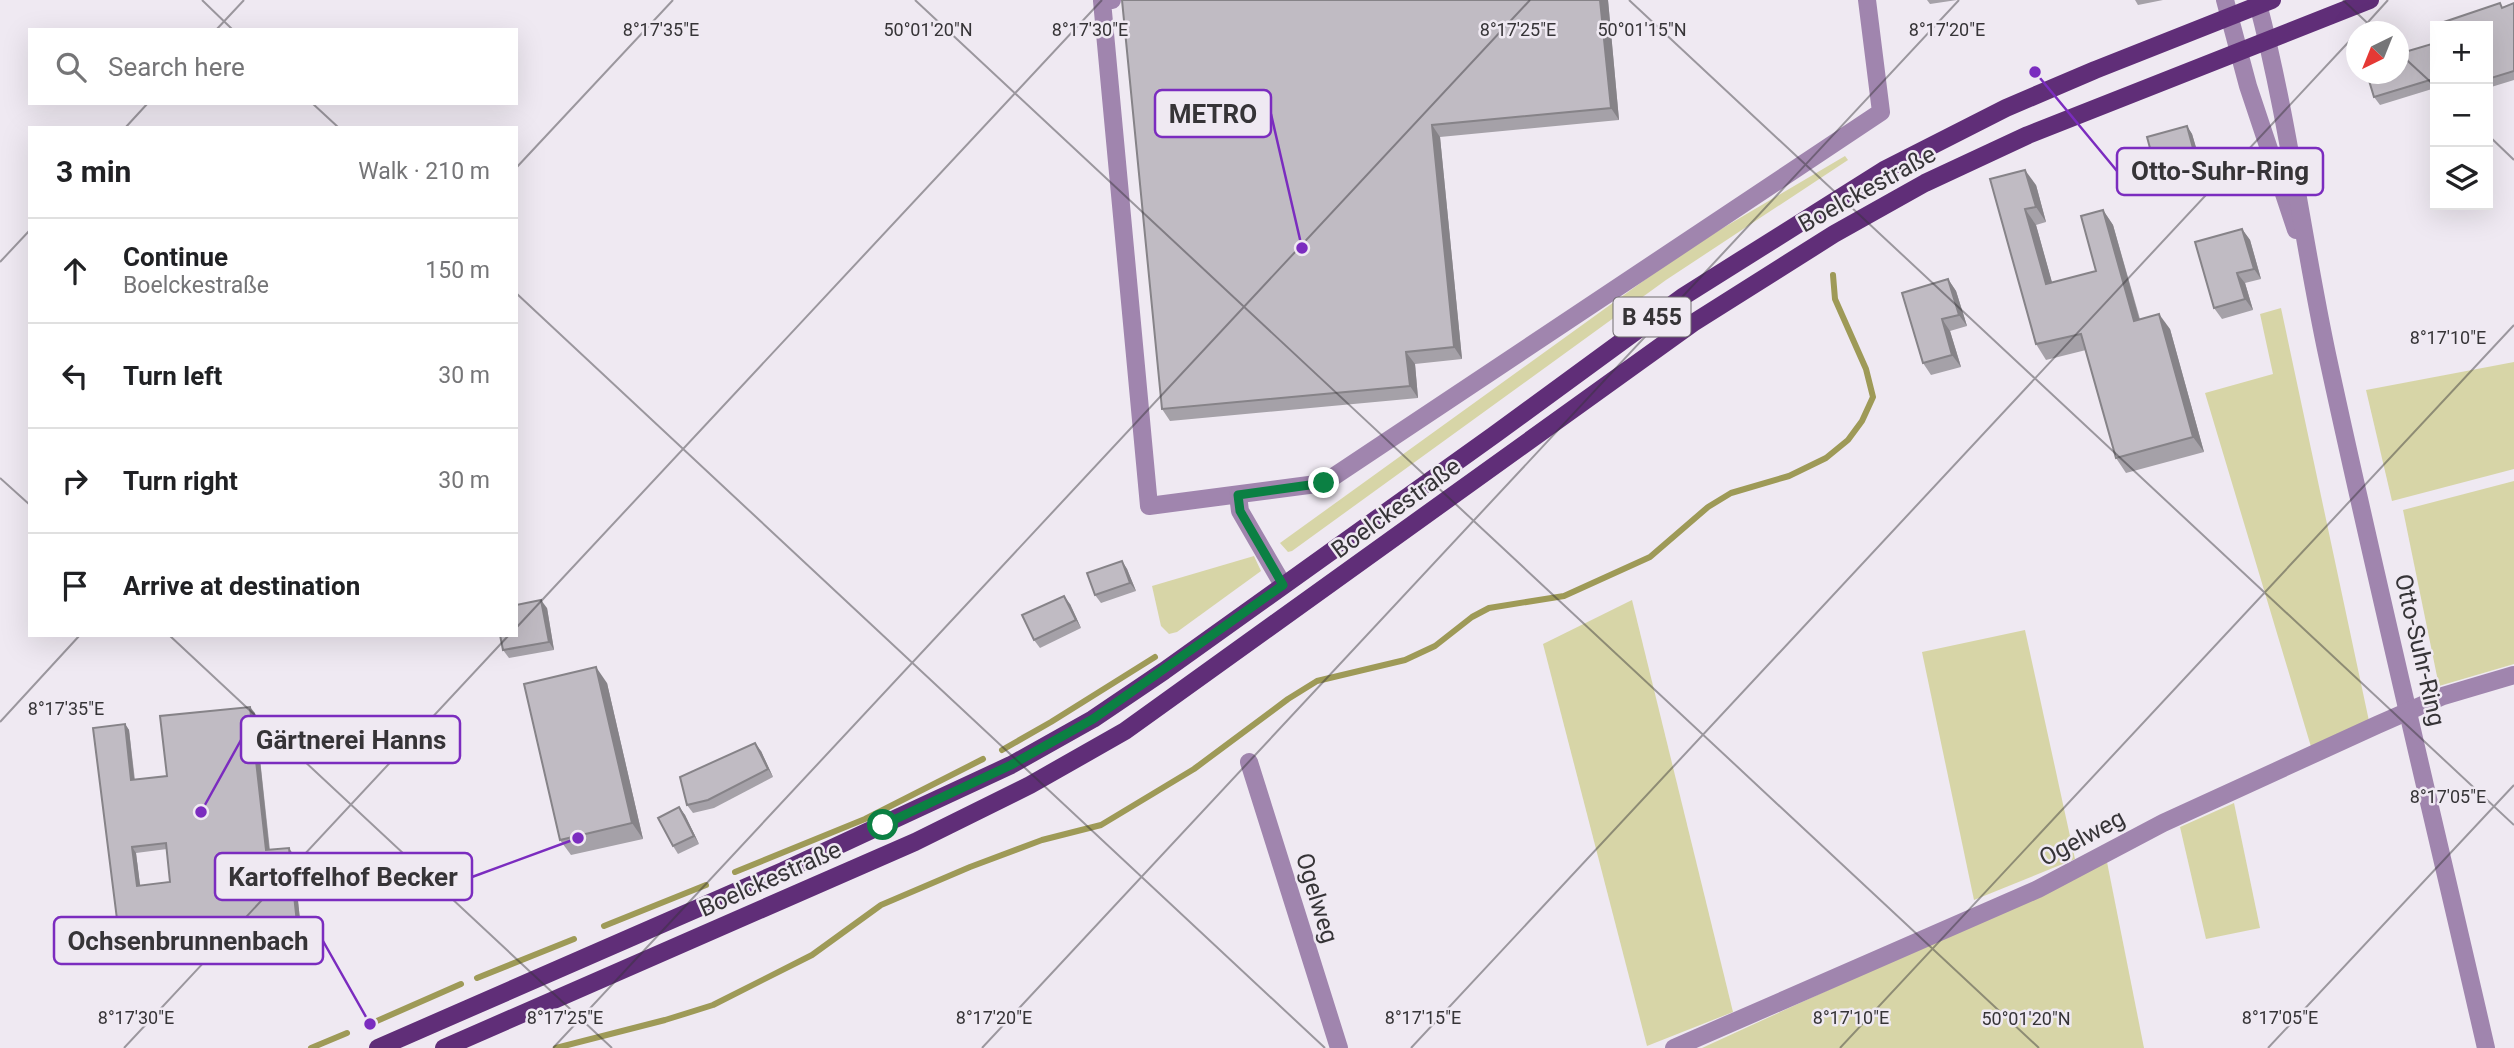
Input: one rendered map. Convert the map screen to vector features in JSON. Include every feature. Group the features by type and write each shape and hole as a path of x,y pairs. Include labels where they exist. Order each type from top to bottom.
{"main road":[{"name":"Boelckestraße","path":"444,1048 915,842 1030,785 1125,731 1693,323 1834,234 1973,159 2370,0"},
{"name":"Boelckestraße","path":"378,1048 770,877 1011,765 1093,719 1494,435 1657,314 1884,170 2006,108 2227,9 2262,2"}],"street":[{"path":"1112,0 1102,1 1149,506 1324,483 1881,112 1867,0"},
{"name":"Otto-Suhr-Ring","path":"2262,2 2298,192 2308,263 2486,1048"},
{"name":"Otto-Suhr-Ring","path":"2227,9 2238,52 2308,263"},
{"path":"1238,495 1240,511 1283,585"},
{"name":"Ogelweg","path":"1674,1048 2038,889 2163,823 2409,711 2443,696 2514,676"},
{"name":"Ogelweg","path":"1249,762 1339,1048"}],"shaded area":[{"path":"1845,156 1848,160 1666,280 1292,551 1288,552 1280,543 1689,248"},
{"path":"2281,308 2369,721 2312,750 2205,393 2273,374 2260,314"},
{"path":"2514,362 2514,469 2392,501 2366,390"},
{"path":"2514,481 2514,664 2439,686 2403,510"},
{"path":"1254,556 1261,571 1177,632 1169,634 1161,626 1152,586"},
{"path":"1632,600 1733,1012 1647,1046 1543,644"},
{"path":"2025,630 2075,859 1974,900 1922,652"},
{"path":"2234,803 2260,928 2206,939 2180,827"},
{"path":"2107,862 2144,1048 1702,1048"}],"building":[{"path":"1122,0 1600,0 1611,108 1432,125 1454,347 1406,352 1410,386 1162,409"},
{"path":"2500,3 2502,8 2514,3 2514,71 2493,77 2493,21 2447,21"},
{"path":"2430,44 2430,80 2374,97 2370,84 2409,84 2409,51"},
{"path":"2187,126 2197,163 2157,174 2147,137"},
{"path":"2025,170 2036,207 2025,209 2046,284 2096,271 2081,216 2103,210 2134,321 2159,314 2193,437 2116,458 2081,334 2036,344 1990,179"},
{"path":"2242,229 2254,269 2237,273 2245,299 2214,308 2195,242"},
{"path":"1948,279 1959,315 1942,319 1952,355 1923,363 1902,293"},
{"path":"1122,561 1130,583 1095,595 1087,573"},
{"path":"1064,596 1076,620 1034,640 1022,615"},
{"path":"541,600 549,642 503,650 500,637 518,637 518,605"},
{"path":"596,667 632,823 560,840 524,684"},
{"path":"250,707 266,850 289,848 299,942 190,954 189,943 121,951 93,728 125,724 131,780 167,776 160,716","holes":["166,843 170,882 137,886 132,847"]},
{"path":"755,743 768,769 708,800 687,805 680,777"},
{"path":"679,807 694,836 673,846 658,818"}],"waterway":[{"path":"556,1048 713,1005 812,955 881,905 1042,840 1101,825 1194,769 1288,699 1317,681 1405,660 1435,646 1472,617 1489,608 1564,596 1650,557 1708,507 1731,493 1789,476 1826,458 1848,440 1862,421 1873,397 1866,369 1835,299 1833,275"},
{"path":"1002,750 1155,657"},
{"path":"735,872 865,819 983,759"},
{"path":"604,926 706,885"},
{"path":"477,978 574,939"},
{"path":"370,1024 461,984"},
{"path":"311,1048 347,1033"}],"place":[{"name":"Otto-Suhr-Ring","path":"2035,72"},
{"name":"METRO","path":"1302,248"},
{"name":"Gärtnerei Hanns","path":"201,812"},
{"name":"Kartoffelhof Becker","path":"578,838"},
{"name":"Ochsenbrunnenbach","path":"370,1024"}],"route":[{"path":"883,825 1011,765 1093,719 1283,585 1240,511 1238,495 1324,483"}]}
